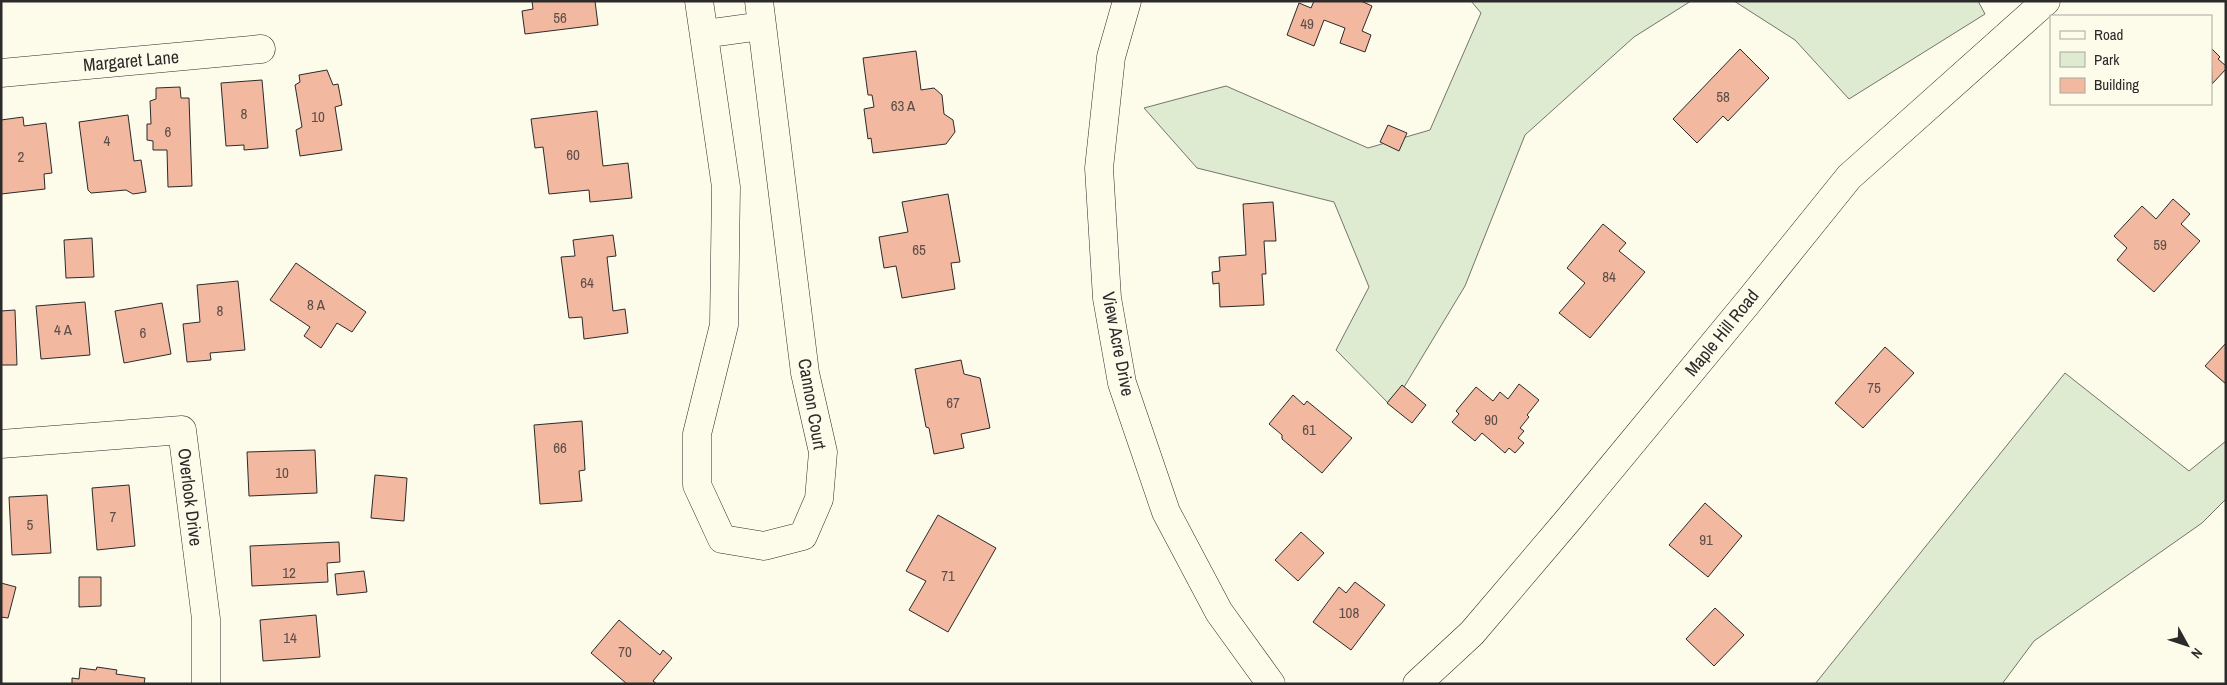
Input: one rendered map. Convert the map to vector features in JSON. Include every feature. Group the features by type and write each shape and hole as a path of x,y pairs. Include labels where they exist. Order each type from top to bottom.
{"street":[{"name":"Cannon Court","path":"699,1 726,197 724,325 697,434 697,485 722,539 764,546 802,536 819,499 822,452 806,373 761,14"},
{"name":"View Acre Drive","path":"1127,1 1111,57 1100,168 1107,298 1122,383 1166,512 1219,612 1271,684"},
{"name":"Maple Hill Road","path":"1417,684 1472,633 1749,302 1849,177 2046,1"},
{"path":"704,34 761,14"},
{"name":"Margaret Lane","path":"1,73 261,49"},
{"name":"Overlook Drive","path":"1,444 182,430 206,619 206,684"}],"green space":[{"path":"1471,1 1691,1 1634,37 1525,135 1465,286 1392,407 1336,350 1369,287 1334,202 1197,168 1144,108 1226,86 1368,148 1430,130 1481,13"},
{"path":"1734,1 1978,1 1985,14 1849,99 1795,40"},
{"path":"2065,373 2189,471 2226,441 2226,499 2202,523 2034,641 2002,684 1815,684"}],"building":[{"path":"532,1 595,1 598,25 525,34 522,11 533,9"},
{"path":"1314,1 1361,1 1372,6 1362,31 1371,35 1365,52 1340,43 1345,28 1324,20 1314,46 1287,35 1299,3 1311,8"},
{"path":"1740,49 1769,78 1728,121 1723,116 1697,143 1673,119"},
{"path":"2212,49 2220,57 2218,59 2226,66 2226,69 2212,84"},
{"path":"916,51 921,90 934,88 942,95 944,114 953,120 955,132 946,144 873,153 871,138 868,139 864,109 874,107 872,95 868,95 863,58"},
{"path":"327,70 333,85 338,84 342,105 335,107 342,150 300,156 296,130 302,127 295,85 300,82 299,75"},
{"path":"262,80 268,148 244,150 244,145 226,146 221,83"},
{"path":"180,87 181,98 189,98 192,186 168,187 167,150 153,150 153,141 147,140 147,124 151,124 150,101 156,99 156,88"},
{"path":"597,111 603,166 628,163 632,198 590,202 589,190 549,194 543,147 535,148 531,119"},
{"path":"128,115 134,161 141,160 146,192 133,194 126,190 91,193 88,190 79,122"},
{"path":"23,117 24,126 46,123 52,173 44,174 45,189 1,194 1,120"},
{"path":"1388,125 1407,133 1399,151 1380,142"},
{"path":"948,194 960,262 951,263 955,289 902,298 896,266 884,268 879,237 908,232 902,202"},
{"path":"2173,199 2190,214 2181,224 2200,241 2154,292 2117,260 2127,248 2114,236 2142,206 2156,219"},
{"path":"1273,202 1276,241 1264,241 1266,274 1262,274 1264,305 1220,307 1219,283 1213,284 1212,272 1220,271 1219,257 1246,255 1243,204"},
{"path":"1603,224 1626,243 1619,251 1645,272 1590,338 1559,313 1585,283 1567,268"},
{"path":"613,235 616,256 607,257 613,311 625,309 628,333 584,339 582,317 569,318 561,257 575,256 573,240"},
{"path":"92,238 94,277 66,278 64,240"},
{"path":"296,263 366,312 352,332 337,323 321,348 304,336 310,327 270,300"},
{"path":"238,281 245,350 210,353 211,360 187,362 183,324 200,322 197,285"},
{"path":"85,302 90,355 41,359 36,306"},
{"path":"162,303 171,354 124,363 115,311"},
{"path":"15,310 17,365 1,365 1,311"},
{"path":"2226,343 2226,384 2205,366"},
{"path":"1885,347 1914,373 1863,428 1835,403"},
{"path":"961,360 964,374 980,378 990,428 961,434 964,448 934,454 929,428 926,427 915,369"},
{"path":"1519,384 1539,400 1527,415 1529,417 1520,428 1524,431 1518,438 1524,443 1515,453 1509,448 1505,453 1482,433 1475,441 1452,422 1459,414 1456,411 1476,387 1493,401 1500,392 1508,399"},
{"path":"1402,385 1426,405 1412,423 1387,403"},
{"path":"1293,395 1304,405 1307,401 1352,438 1322,473 1282,439 1282,435 1269,424"},
{"path":"582,421 585,470 579,471 582,501 540,504 534,425"},
{"path":"315,450 317,493 249,496 247,452"},
{"path":"375,475 407,478 404,521 371,518"},
{"path":"129,485 135,546 97,550 92,488"},
{"path":"47,495 51,553 12,555 9,497"},
{"path":"1705,503 1742,536 1708,577 1669,545"},
{"path":"938,515 996,548 948,632 909,610 926,581 906,571"},
{"path":"1301,532 1324,553 1298,581 1275,560"},
{"path":"339,542 340,562 327,563 328,582 252,586 250,546"},
{"path":"364,571 367,592 337,595 335,574"},
{"path":"79,577 101,577 101,606 79,607"},
{"path":"1355,582 1385,605 1351,650 1313,622 1339,587 1346,593"},
{"path":"1,583 16,587 8,618 1,617"},
{"path":"1715,608 1744,635 1714,666 1686,639"},
{"path":"316,615 320,657 263,661 260,620"},
{"path":"619,620 660,655 663,650 672,658 653,681 657,684 627,684 591,653"},
{"path":"97,667 117,670 116,674 145,678 144,684 72,684 72,678 79,679 80,668 96,670"}]}
